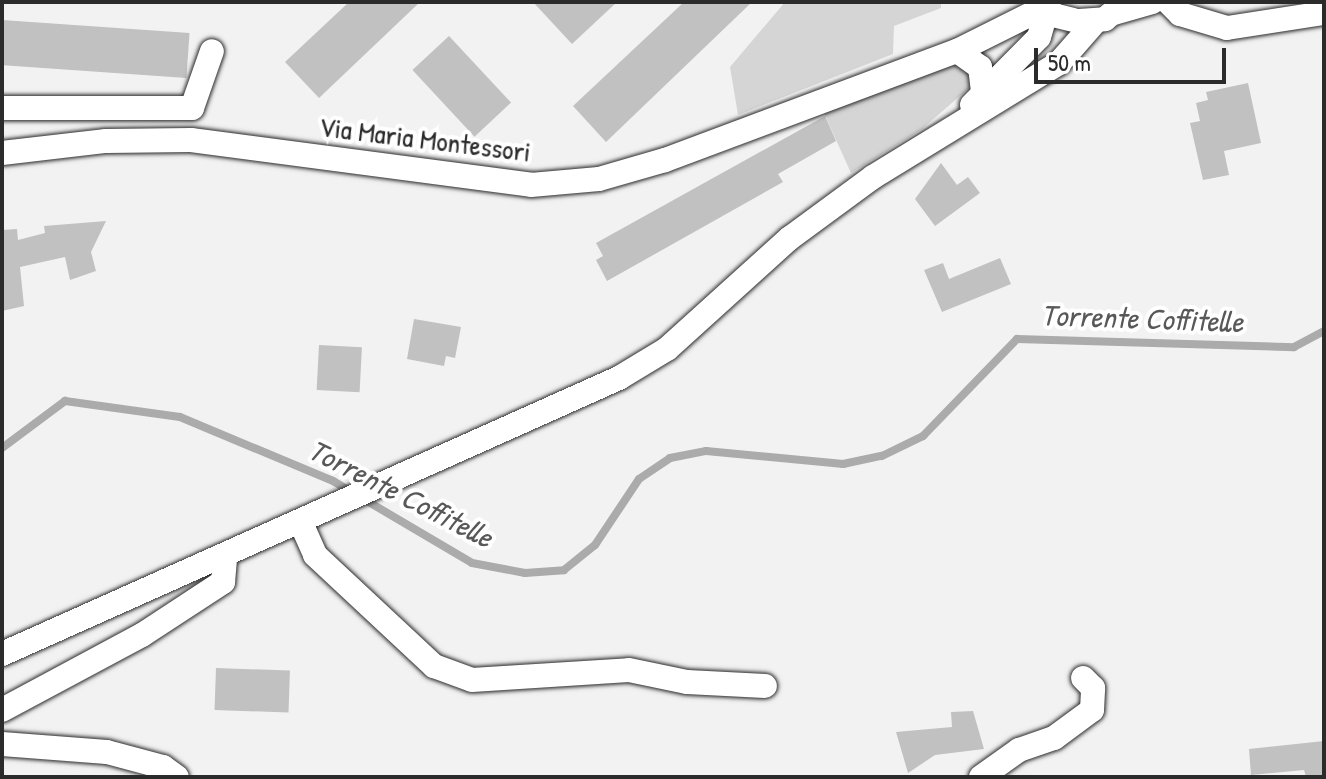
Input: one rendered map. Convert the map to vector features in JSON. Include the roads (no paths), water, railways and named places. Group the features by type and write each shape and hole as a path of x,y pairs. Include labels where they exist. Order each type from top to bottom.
{"street":[{"path":"916,62 1015,2"},
{"path":"916,62 957,51 1050,5 1102,14 1152,2"},
{"path":"1168,2 1180,14 1227,28 1324,13"},
{"path":"952,127 1039,37 1050,5"},
{"path":"2,654 225,557 619,378 667,349 790,238 952,127 1059,63 1102,14"},
{"path":"2,108 192,108 212,51"},
{"path":"957,51 980,67 983,93"},
{"name":"Via Maria Montessori","path":"4,151 106,141 191,140 531,185 599,179 665,160 916,62"},
{"path":"301,523 315,555 434,666 472,680 629,670 687,682 765,686"},
{"path":"2,710 142,635 223,582 225,557"},
{"path":"981,777 1019,750 1063,732 1092,710 1093,688 1083,678"},
{"path":"2,744 107,752 163,767 177,777"}],"waterway":[{"name":"Torrente Coffitelle","path":"2,448 65,401 180,417 333,481 472,563 525,573 564,570 595,545 639,479 670,458 706,451 843,464 882,456 923,436 1017,339 1294,347 1324,331"}]}
